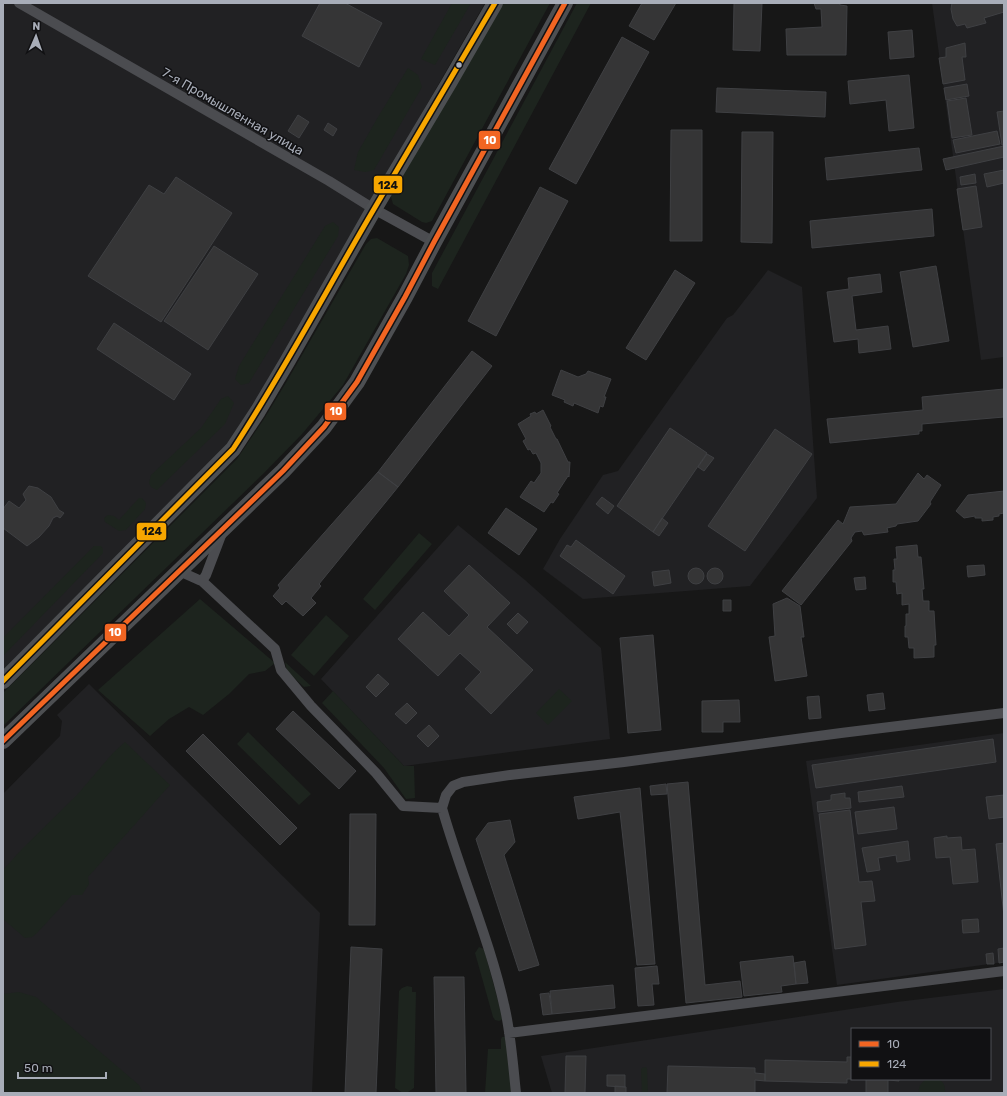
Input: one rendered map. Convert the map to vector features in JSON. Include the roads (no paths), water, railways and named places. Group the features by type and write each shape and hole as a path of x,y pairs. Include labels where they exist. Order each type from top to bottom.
{"main road":[{"path":"3,681 233,449 276,381 374,209 495,3"},
{"path":"3,742 283,471 324,427 357,382 565,3"}],"street":[{"name":"7-я Промышленная улица","path":"19,3 329,180 374,209 434,242"},
{"path":"202,581 206,575 225,527"},
{"path":"180,571 202,581 275,649 282,670 311,706 376,773 403,806 442,808"},
{"path":"516,1093 509,1033 504,1008 487,943 442,808 446,795 453,786 463,782 510,775 624,762 1004,713"},
{"path":"509,1033 1004,971"}]}
